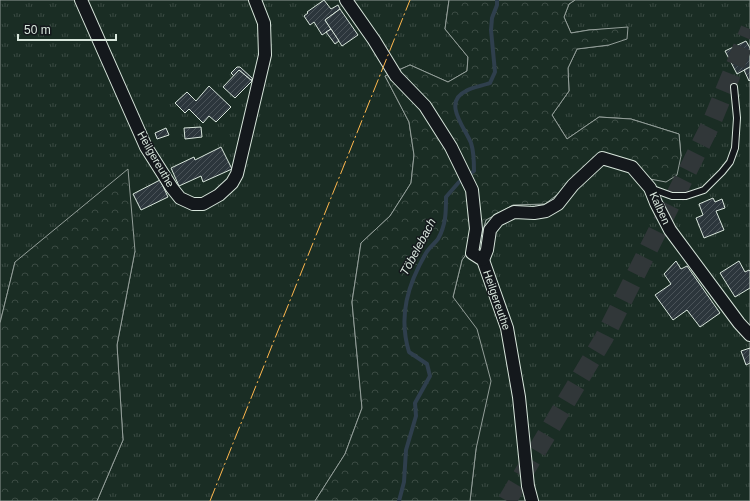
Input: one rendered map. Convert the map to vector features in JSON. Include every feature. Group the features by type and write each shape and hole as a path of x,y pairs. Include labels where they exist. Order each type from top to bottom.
{"street":[{"name":"Heilgereuthe","path":"81,0 146,147 180,198 193,204 203,204 219,195 232,183 237,174 265,55 264,23 255,0"},
{"name":"Heilgereuthe","path":"346,0 374,40 396,76 425,106 450,147 472,190 476,229 472,252 483,260 507,328 519,397 528,486 532,501"},
{"name":"Kalben","path":"483,260 487,250 490,230 498,220 514,212 534,213 546,211 558,204 573,185 602,158 632,167 650,188 670,230 739,323 750,335"}],"lane":[{"path":"650,188 672,196 686,196 704,190 722,172 730,162 734,148 737,118 734,87"}],"green space":[{"path":"0,0 449,0 445,29 468,57 467,71 448,82 410,65 385,76 409,122 414,155 411,183 390,216 361,243 352,302 362,408 345,454 315,501 97,501 123,440 117,345 135,251 15,262 0,323"},
{"path":"449,0 575,0 569,4 564,17 571,33 628,27 627,39 609,45 577,49 568,68 569,91 552,115 567,139 599,117 631,119 679,134 681,156 677,175 666,182 650,179 599,155 571,184 545,204 513,205 486,220 482,233 462,260 453,297 477,329 491,381 476,449 470,501 315,501 345,454 362,408 352,302 361,243 390,216 411,183 414,155 409,122 385,76 410,65 448,82 467,71 468,57 445,29"},
{"path":"575,0 750,0 750,501 470,501 476,449 453,297 462,260 482,233 486,220 513,205 545,204 599,155 681,156 679,134 631,119 599,117 567,139 552,115 569,91 568,68 577,49 609,45 628,28 589,30 571,33 564,17 569,4"},
{"path":"128,169 135,251 117,345 123,440 97,501 0,501 0,323 15,262"}],"building":[{"path":"324,0 331,9 338,5 340,9 325,20 331,29 322,35 314,22 310,25 304,16 308,13 307,12"},
{"path":"340,9 358,35 342,46 325,20"},
{"path":"331,29 339,41 335,44 326,32"},
{"path":"746,41 750,48 750,67 737,74 725,51"},
{"path":"237,67 240,67 253,79 251,80 239,70 234,76 231,73"},
{"path":"750,67 750,80 749,81 744,70"},
{"path":"239,70 252,81 235,98 223,87"},
{"path":"209,86 231,107 216,122 209,116 203,123 189,109 185,113 175,103 187,92 196,101"},
{"path":"201,127 202,137 185,139 184,128"},
{"path":"166,128 169,135 157,139 155,133"},
{"path":"221,147 232,169 203,182 201,176 179,186 171,168 194,157 195,160"},
{"path":"160,180 168,197 141,210 133,194"},
{"path":"713,198 715,202 722,199 725,208 716,211 724,230 704,238 696,218 703,215 699,204"},
{"path":"676,261 681,269 687,266 720,313 700,327 687,310 673,320 655,295 671,284 664,274"},
{"path":"739,261 745,272 750,271 750,288 735,297 720,273"},
{"path":"750,348 750,363 746,365 741,351"}],"waterway":[{"name":"Töbelebach","path":"399,501 404,482 406,450 416,416 415,403 430,376 427,364 409,352 404,326 407,301 414,276 427,251 438,239 443,229 446,213 446,197 459,182 474,171 472,146 460,123 455,108 459,96 468,90 490,83 495,72 491,30 492,18 497,5 497,0"}],"tunnel":[{"path":"507,501 604,338 711,124 750,29"}],"power":[{"path":"210,501 410,0"}]}
